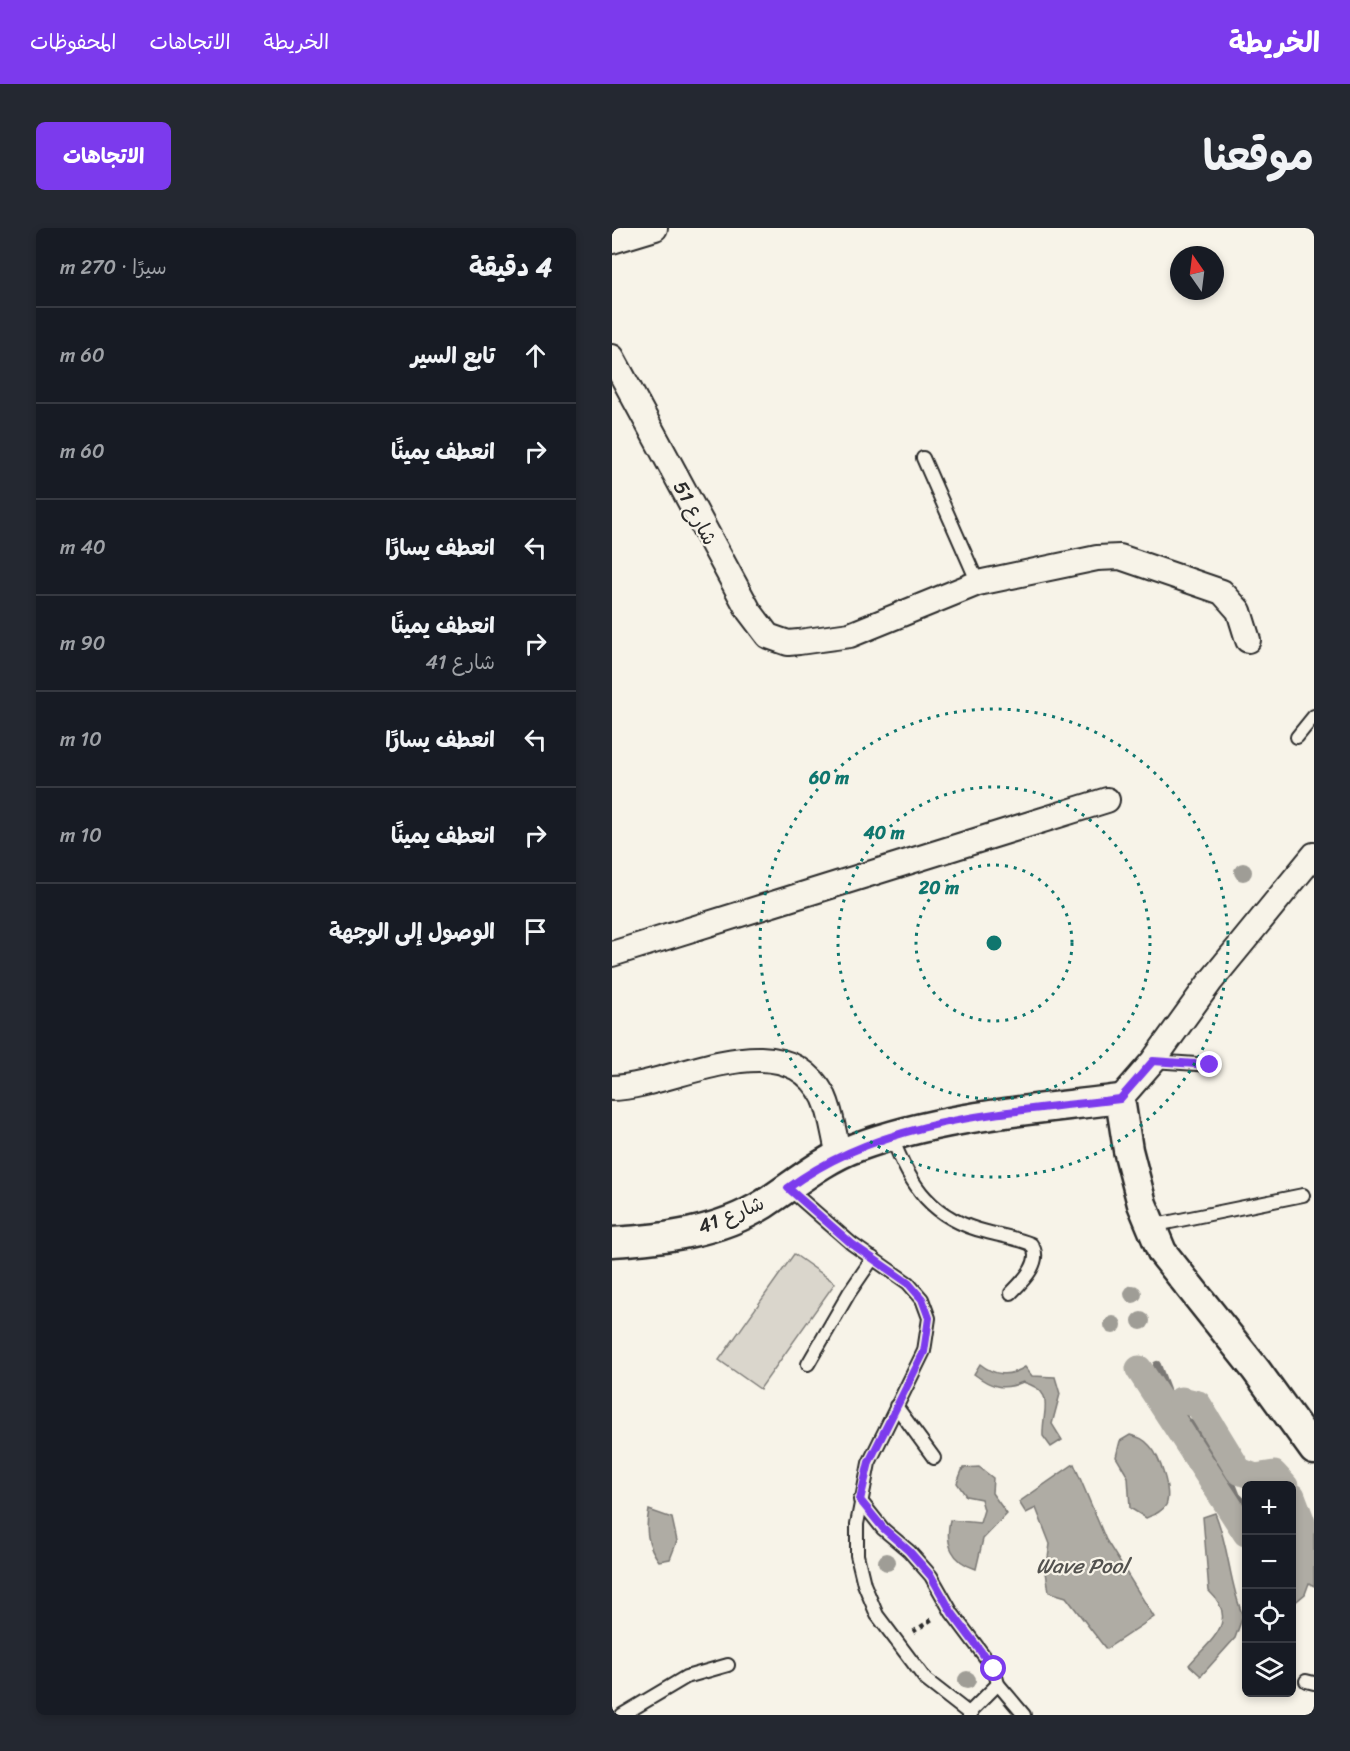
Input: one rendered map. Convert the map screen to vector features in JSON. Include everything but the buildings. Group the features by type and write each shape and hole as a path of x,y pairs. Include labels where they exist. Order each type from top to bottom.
{"street":[{"path":"612,242 654,228"},
{"name":"شارع 51","path":"612,357 710,542 760,628 778,641 799,642 850,635 978,583"},
{"path":"978,583 1097,558 1120,557 1222,592 1239,611 1248,640"},
{"path":"612,954 1107,800"},
{"path":"1314,855 1210,982 1153,1061 1120,1099 1128,1150 1150,1227 1162,1252 1256,1370 1314,1450"},
{"path":"612,1088 739,1060 765,1057 789,1063 810,1078 825,1099 839,1155"},
{"name":"شارع 41","path":"612,1242 672,1237 707,1228 762,1205 813,1169 839,1155 891,1135 996,1114 1120,1099"}],"lane":[{"path":"923,458 978,583"},
{"path":"1297,737 1314,716"},
{"path":"1153,1061 1210,1065"},
{"path":"891,1135 904,1171 937,1211 953,1222 1031,1244 1036,1250 1036,1258 1025,1280 1011,1293"},
{"path":"788,1188 873,1258 908,1283 922,1299 929,1318 924,1352 869,1462 860,1500 857,1555 864,1584 877,1615 927,1680 970,1714 998,1684"},
{"path":"1150,1227 1303,1195"},
{"path":"808,1364 849,1293 873,1258"},
{"path":"896,1406 934,1458"},
{"path":"860,1500 883,1528 909,1551 931,1576 952,1613 994,1669 998,1684 1024,1715"},
{"path":"622,1715 686,1677 729,1665"}],"path":[{"path":"910,1634 938,1616"}],"shaded area":[{"path":"794,1254 835,1283 760,1389 719,1360"}],"water":[{"path":"980,1364 991,1371 1002,1374 1025,1367 1032,1376 1055,1377 1060,1394 1052,1424 1062,1440 1051,1447 1043,1436 1045,1403 1040,1391 1023,1382 1003,1387 992,1385 974,1374"},
{"path":"1130,1435 1146,1442 1154,1451 1166,1483 1166,1505 1146,1518 1130,1508 1128,1477 1116,1457 1120,1441"},
{"name":"Wave Pool","path":"1074,1464 1106,1540 1154,1617 1106,1649 1066,1597 1049,1592 1046,1572 1050,1544 1036,1508 1026,1513 1019,1502"},
{"path":"979,1467 993,1478 992,1493 1007,1514 983,1539 976,1569 967,1566 955,1556 948,1537 950,1520 980,1523 984,1510 981,1499 966,1496 957,1483 963,1468"},
{"path":"649,1510 672,1518 677,1541 670,1559 659,1561 652,1549 647,1531"},
{"path":"1215,1513 1220,1526 1242,1619 1235,1638 1201,1676 1189,1665 1213,1639 1222,1621 1222,1612 1218,1602 1209,1591 1203,1517"},
{"path":"1303,1525 1314,1527 1314,1586 1309,1583 1305,1594 1296,1602 1296,1535 1296,1530"}],"waterway":[{"path":"1157,1365 1166,1389"},
{"path":"1139,1369 1242,1527"},
{"path":"1149,1371 1181,1409 1192,1438 1231,1481 1242,1510"},
{"path":"1181,1400 1198,1404 1239,1471 1255,1477 1274,1474 1280,1481"},
{"path":"1185,1419 1203,1435 1210,1450 1214,1469 1224,1484 1242,1501"},
{"path":"1296,1507 1303,1525"}],"route":[{"path":"994,1669 952,1613 931,1576 909,1551 883,1528 860,1500 869,1462 924,1352 929,1318 922,1299 908,1283 852,1244 788,1188 813,1169 839,1155 891,1135 921,1127 996,1114 1120,1099 1153,1061 1210,1065"}]}
